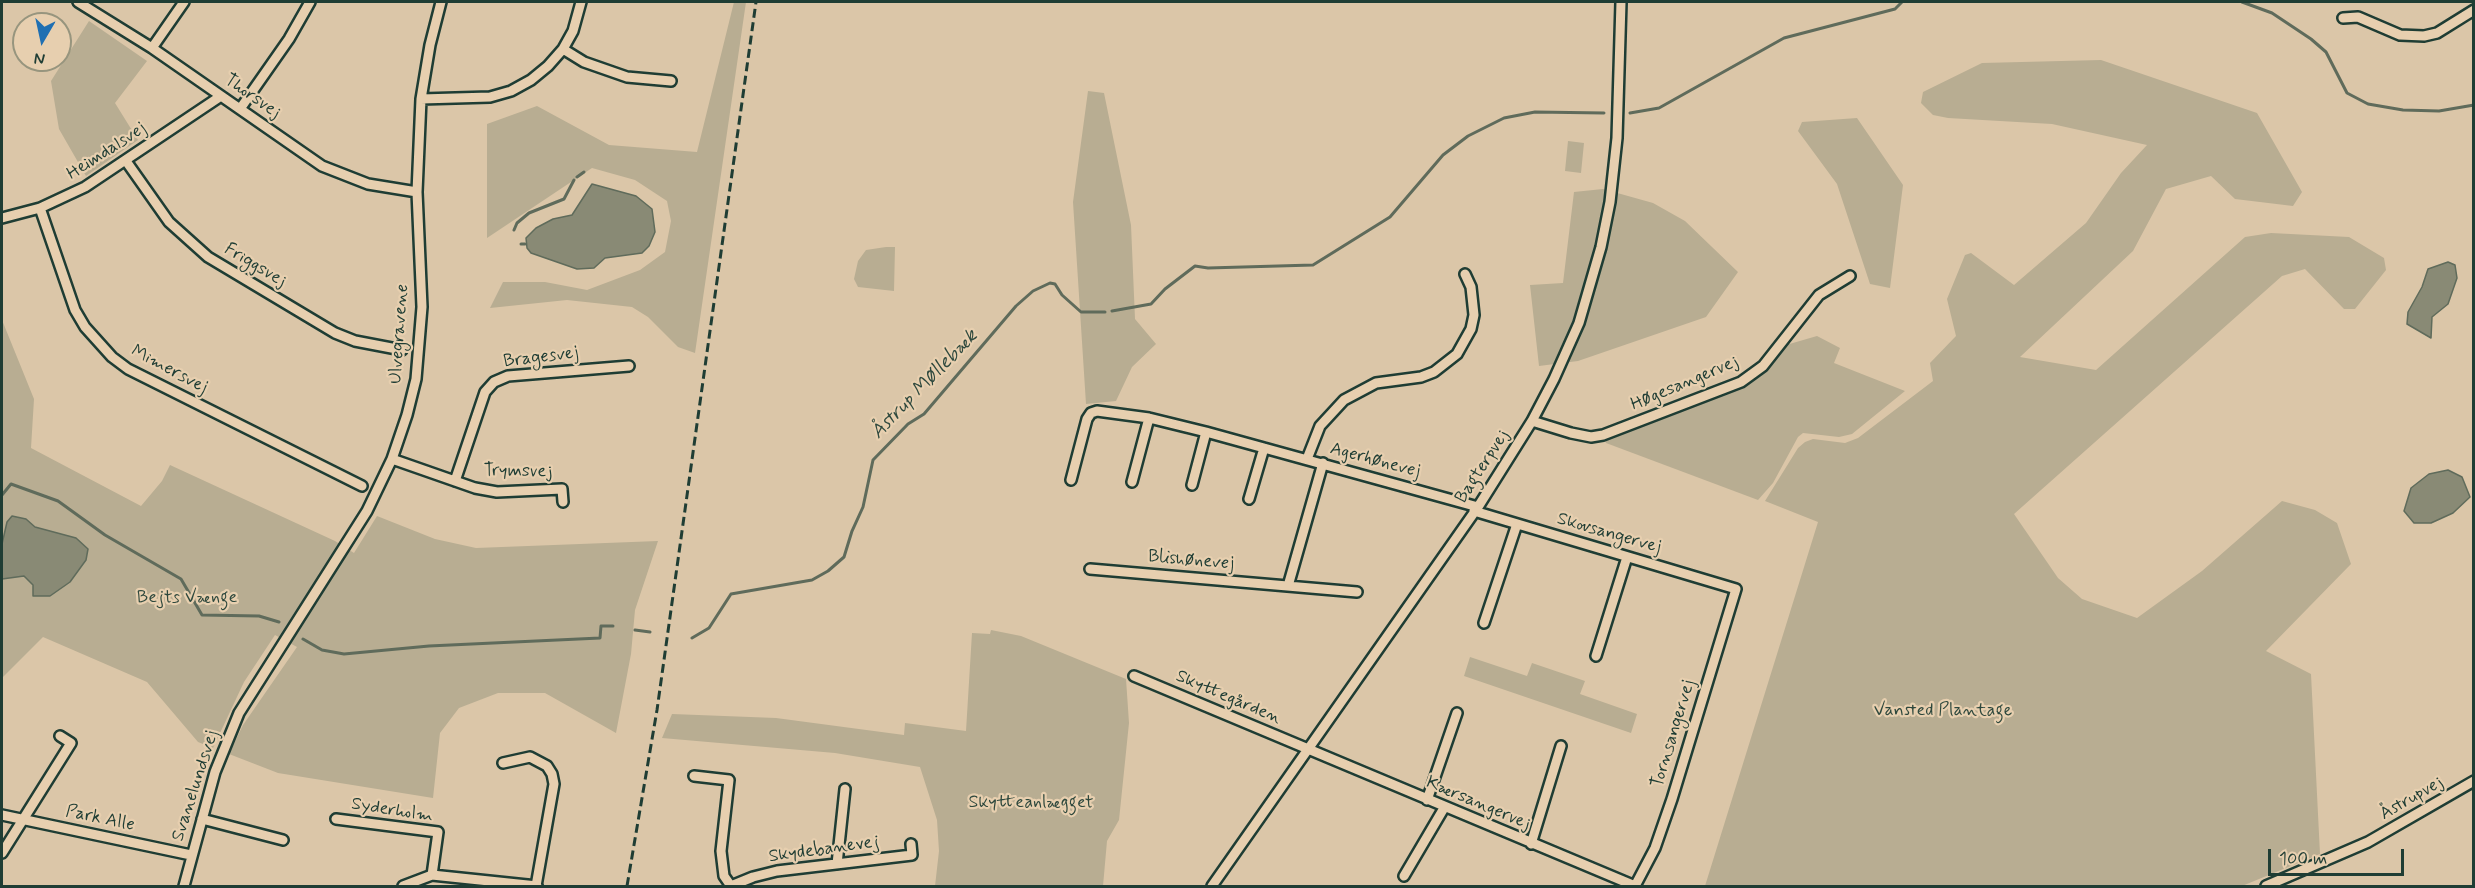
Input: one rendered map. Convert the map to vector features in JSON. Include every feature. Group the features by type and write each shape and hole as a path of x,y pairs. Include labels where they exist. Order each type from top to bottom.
{"street":[{"name":"Thorsvej","path":"78,2 152,48 322,166 368,184 417,192"},
{"path":"152,48 184,2"},
{"path":"240,109 290,39 310,2"},
{"name":"Ulvegravene","path":"285,638 367,511 392,459 407,415 418,357 422,307 417,192 421,99 430,45 441,2"},
{"path":"421,99 490,97 531,80 563,49 573,31 581,2"},
{"name":"Bagterpvej","path":"1212,886 1476,509 1532,422 1554,379 1579,323 1601,247 1617,138 1621,2"},
{"path":"2343,18 2358,17 2383,30 2418,36 2437,33 2474,10"},
{"path":"563,49 584,62 627,77 671,81"},
{"name":"Heimdalsvej","path":"2,218 40,208 85,187 221,96"},
{"name":"Friggsvej","path":"126,160 169,222 208,258 335,333 355,341 402,350"},
{"name":"Mimersvej","path":"40,208 75,310 85,327 112,357 128,369 362,486"},
{"path":"1307,459 1320,426 1344,400 1376,383 1420,377 1434,372 1457,354 1471,330 1474,315 1471,287 1465,274"},
{"name":"Høgesangervej","path":"1532,422 1571,433 1603,435 1741,382 1763,366 1820,295 1850,276"},
{"name":"Bragesvej","path":"455,482 485,392 494,382 508,376 628,366"},
{"name":"Agerhønevej","path":"1071,480 1091,412 1097,411 1149,418 1206,432 1476,509"},
{"path":"1132,482 1149,418"},
{"path":"1192,485 1206,432"},
{"path":"1249,499 1264,447"},
{"name":"Trymsvej","path":"392,459 455,482 497,492 562,489 563,502"},
{"path":"1288,586 1323,464"},
{"name":"Skovsangervej","path":"1476,509 1517,524 1736,588"},
{"path":"1484,623 1517,524"},
{"path":"1596,656 1628,556"},
{"name":"Blishønevej","path":"1090,569 1357,592"},
{"name":"Tornsangervej","path":"1635,886 1655,848 1672,798 1736,588"},
{"name":"Svanelundsvej","path":"184,886 191,855 226,740 239,713 285,638"},
{"name":"Skyttegården","path":"1134,676 1309,750"},
{"path":"1427,800 1457,713"},
{"path":"2,853 71,743 60,736"},
{"path":"1531,844 1561,746"},
{"name":"Kærsangervej","path":"1309,750 1635,886"},
{"path":"403,886 432,875 536,886 554,784 552,774 547,766 530,757 503,763"},
{"path":"694,776 729,780 721,851 724,876 731,886"},
{"name":"Åstrupvej","path":"2266,886 2368,842 2474,781"},
{"path":"837,864 845,789"},
{"path":"1404,876 1444,808"},
{"name":"Park Alle","path":"2,815 191,855"},
{"path":"202,819 283,840"},
{"name":"Syderholm","path":"336,819 438,832 432,875"},
{"name":"Skydebanevej","path":"731,886 777,871 912,855 911,844"}],"green space":[{"path":"734,2 746,2 695,353 678,347 648,317 632,307 567,300 490,308 503,282 545,282 587,290 640,270 665,252 671,221 667,201 635,180 592,168 487,238 487,124 537,106 609,145 697,152"},
{"path":"89,21 147,61 115,103 138,140 86,176 59,129 51,81 57,72 72,72 72,48"},
{"name":"Vansted Plantage","path":"2101,60 2257,113 2302,192 2293,206 2235,199 2211,176 2166,189 2133,251 2020,357 2096,370 2245,237 2271,233 2349,237 2384,258 2386,270 2355,309 2344,309 2305,269 2282,276 2014,514 2058,578 2082,599 2137,618 2202,571 2282,501 2315,510 2337,523 2351,564 2266,651 2311,674 2320,854 2242,886 1705,886 1818,522 1765,501 1798,448 1805,442 1813,439 1845,443 1858,438 1933,381 1930,363 1956,336 1947,299 1965,255 1971,253 2014,285 2086,223 2121,173 2147,145 2052,124 1948,118 1933,115 1921,103 1923,92 1982,63"},
{"path":"1088,91 1104,93 1131,225 1135,319 1156,344 1132,367 1116,401 1086,404 1073,202"},
{"path":"1857,118 1903,185 1890,288 1870,284 1837,184 1798,131 1802,122"},
{"path":"1568,141 1584,143 1581,173 1565,171"},
{"path":"1603,189 1653,203 1685,221 1738,272 1706,317 1578,361 1539,366 1530,285 1563,283 1574,192"},
{"path":"895,247 894,291 858,287 854,279 858,261 866,250"},
{"name":"Bejts Vænge","path":"2,320 34,399 31,448 141,506 162,481 170,465 335,541 354,553 377,516 435,539 476,548 658,541 635,610 631,654 616,733 545,693 498,693 459,708 440,733 433,798 278,773 229,754 243,725 297,647 275,635 244,682 213,748 198,742 147,682 43,637 2,678"},
{"path":"1817,336 1840,348 1834,363 1905,391 1852,434 1839,437 1803,433 1798,437 1773,483 1758,500 1606,443 1604,437 1740,387 1760,374 1786,345"},
{"name":"Skytteanlægget","path":"991,630 1021,636 1126,679 1129,723 1119,820 1107,841 1103,886 935,886 939,851 937,820 920,767 835,753 662,738 672,714 776,718 904,735 905,723 966,731 972,633 990,634"},
{"path":"1470,657 1527,676 1532,663 1585,681 1580,694 1637,714 1631,733 1464,676"}],"shaded area":[{"path":"592,184 636,196 652,209 655,232 649,246 642,253 605,258 594,268 577,269 531,253 527,248 526,238 536,228 553,219 572,215"},
{"path":"2448,262 2455,265 2457,278 2448,304 2432,317 2431,338 2407,324 2408,312 2422,287 2428,269"},
{"path":"2448,470 2462,477 2470,497 2453,513 2431,523 2414,523 2404,511 2411,488 2429,474"},
{"path":"12,516 26,519 35,527 76,538 88,549 86,560 70,582 50,596 33,596 33,585 24,576 2,579 2,544 7,522"}],"waterway":[{"name":"Åstrup Møllebæk","path":"1630,113 1659,108 1784,38 1895,9 1902,2"},
{"name":"Åstrup Møllebæk","path":"2242,2 2272,13 2311,39 2326,52 2347,93 2368,104 2403,110 2439,111 2474,105"},
{"name":"Åstrup Møllebæk","path":"1112,311 1151,304 1165,289 1195,266 1208,268 1313,265 1390,217 1443,155 1468,136 1504,118 1535,112 1604,113"},
{"path":"577,177 584,172"},
{"path":"514,230 517,223 529,213 564,199 574,180"},
{"name":"Åstrup Møllebæk","path":"692,638 709,628 731,594 812,580 828,571 844,557 863,507 873,460 908,424 924,414 1016,306 1033,291 1050,283 1055,284 1062,295 1081,312 1105,312"},
{"path":"2,495 11,484 58,501 105,535 181,579 202,615 259,616 279,622"},
{"path":"303,639 322,650 344,654 429,646 600,638 601,626 613,626"},
{"name":"Åstrup Møllebæk","path":"635,630 650,632"}],"railway":[{"path":"627,886 657,710 756,2"}]}
